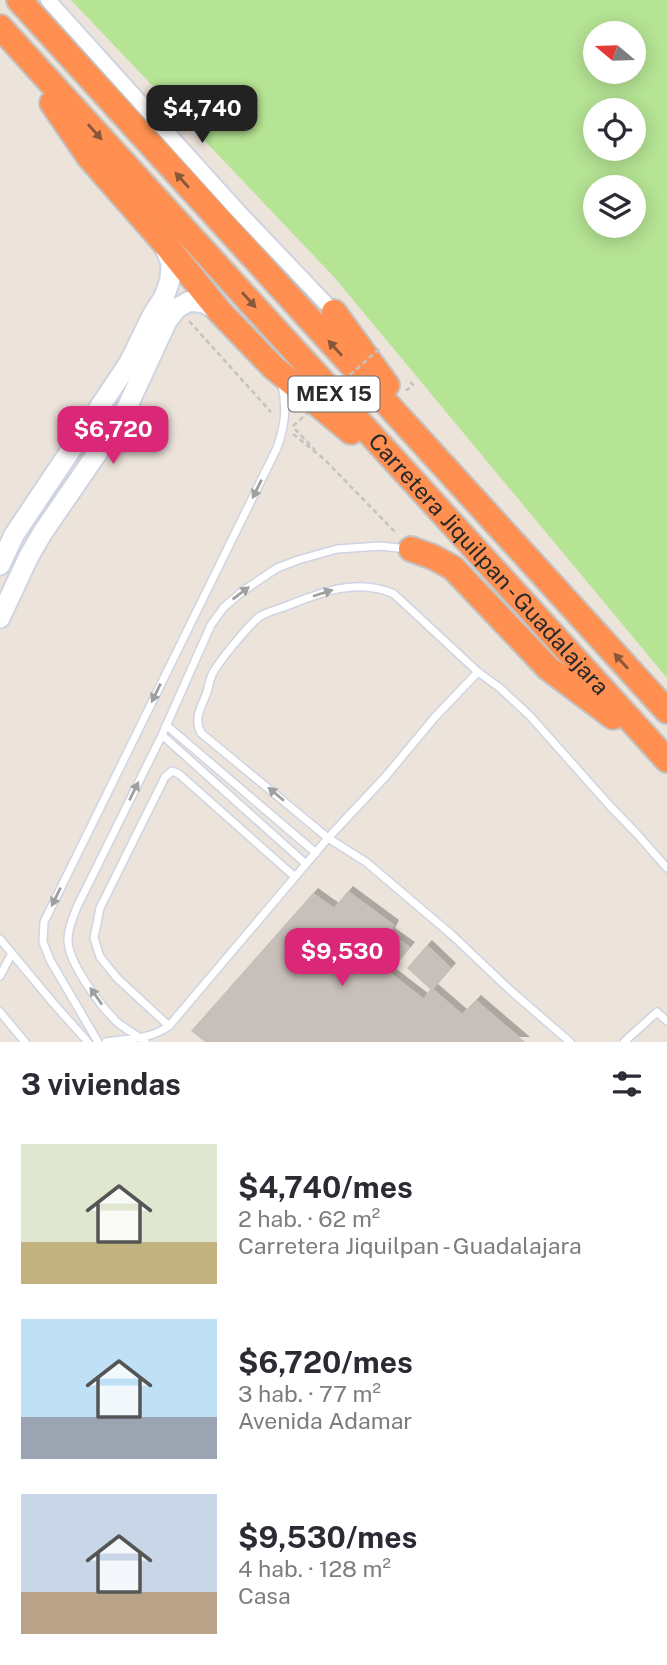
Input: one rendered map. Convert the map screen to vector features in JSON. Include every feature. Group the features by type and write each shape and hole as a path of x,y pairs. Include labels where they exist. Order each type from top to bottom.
{"highway":[{"name":"Carretera Jiquilpan - Guadalajara","path":"19,0 667,711"},
{"name":"Carretera Jiquilpan - Guadalajara","path":"0,28 664,757"},
{"path":"0,28 89,157 220,312 273,367 424,493"},
{"path":"334,312 462,487"},
{"path":"411,549 453,568 548,668 664,757"}],"street":[{"path":"48,0 238,211 334,312"},
{"path":"0,618 43,532 124,414 153,314 164,297 170,280 171,263 160,239"},
{"path":"0,565 14,535 177,308 190,300 204,303 220,312"}],"lane":[{"path":"98,1042 50,960 43,942 44,922 277,448 284,427 286,401 282,384 273,367"},
{"path":"143,1040 119,1024 98,1000 72,958 67,940 77,907 162,735 211,625 224,607 243,591 277,568 298,560 337,549 380,546 411,549"},
{"path":"570,1042 388,880 366,862 328,838 201,733 197,726 197,717 212,673 260,616 340,587 380,588 394,594 530,716 667,868"},
{"path":"106,1042 143,1040 169,1026 328,838 478,672"},
{"path":"166,725 316,853"},
{"path":"162,735 306,864"},
{"path":"169,1026 117,978 100,957 94,938 100,908 165,777 172,771 179,774 295,877"},
{"path":"0,939 88,1042"},
{"path":"0,976 12,953"},
{"path":"0,1012 25,1042"},
{"path":"624,1042 657,1012 667,1021"}],"path":[{"path":"177,308 284,427 324,459"},
{"path":"380,348 293,426 411,549"}],"green space":[{"path":"71,0 667,0 667,678 334,277"}],"building":[{"path":"348,891 394,925 390,933 410,947 389,972 424,999 430,989 407,968 427,945 451,968 433,989 462,1014 476,1000 525,1042 205,1042 191,1031 313,893 334,908"}]}
